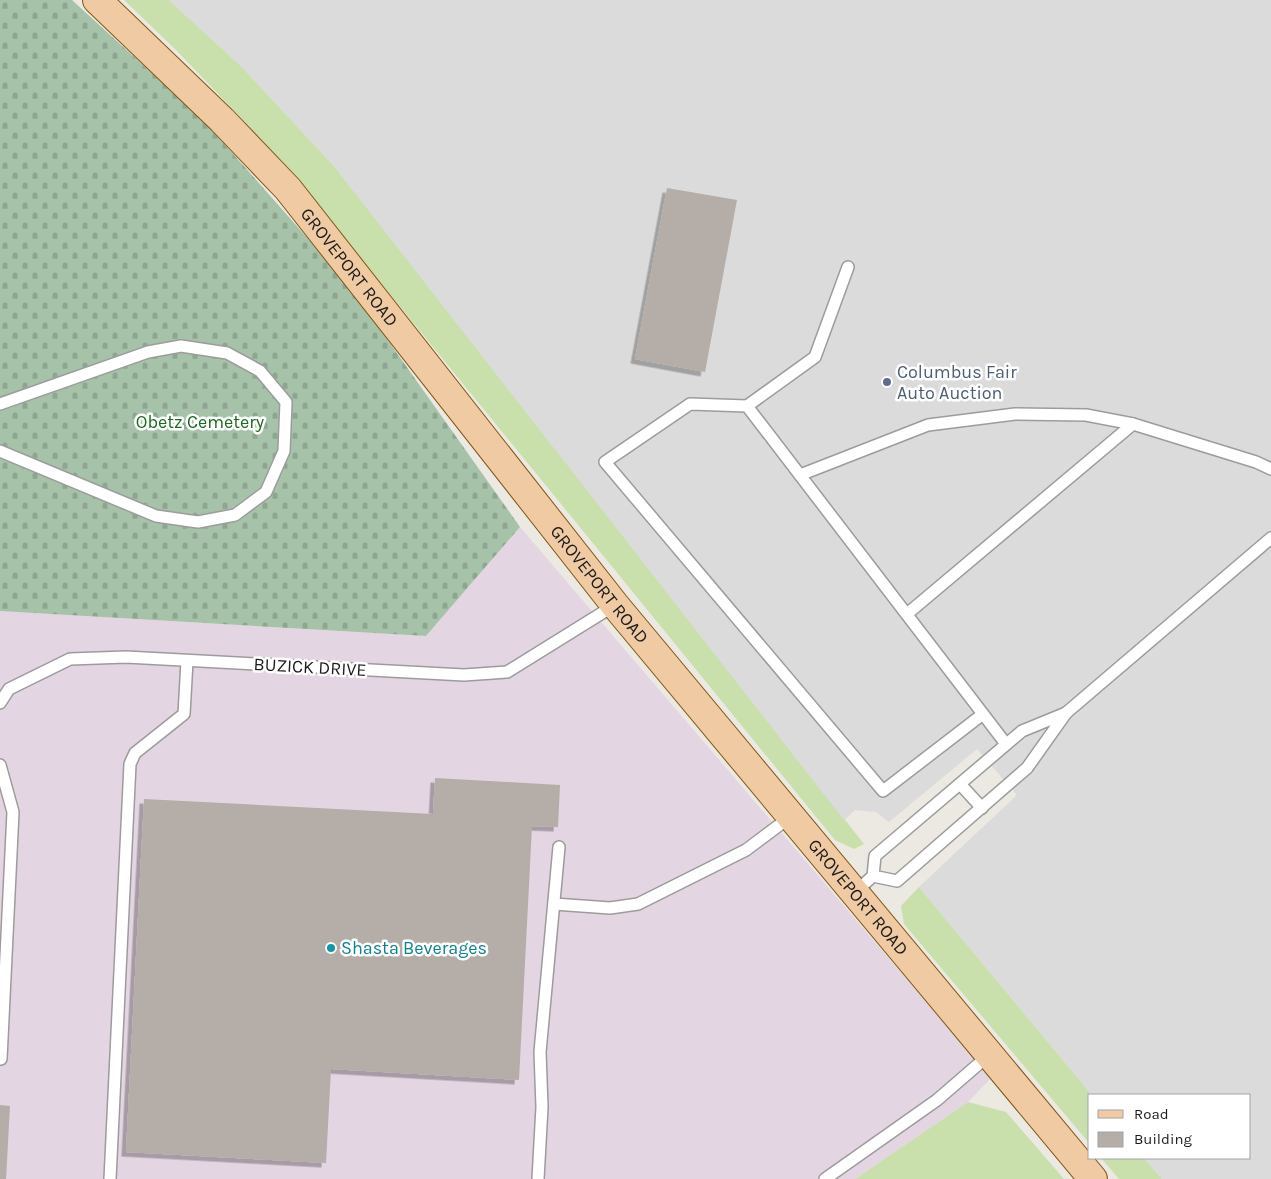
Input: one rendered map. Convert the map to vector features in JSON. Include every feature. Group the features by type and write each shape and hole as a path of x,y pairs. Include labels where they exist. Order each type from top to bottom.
{"main road":[{"name":"GROVEPORT ROAD","path":"97,0 222,120 288,189 616,605 790,817 863,885 990,1055 1094,1179"}],"lane":[{"path":"848,267 815,357 747,406 690,404 606,462 883,791 983,714"},
{"path":"0,404 148,352 181,346 227,353 260,371 286,402 284,451 266,492 235,515 198,522 156,516 0,451"},
{"path":"747,406 1006,744"},
{"path":"800,475 928,425 1015,414 1086,415 1133,424 1256,462 1271,469"},
{"path":"907,614 1133,424"},
{"path":"1066,713 1022,731 1006,744 874,856 863,885 897,881 1027,768 1066,713 1271,538"},
{"name":"BUZICK DRIVE","path":"0,703 9,690 70,659 126,658 464,675 507,672 616,605"},
{"path":"110,1179 130,764 135,753 184,714 187,661"},
{"path":"0,764 13,812 1,1059"},
{"path":"960,784 982,808"},
{"path":"554,904 610,908 638,904 746,850 790,817"},
{"path":"538,1179 542,1107 540,1052 559,847"},
{"path":"825,1179 937,1100 990,1055"}],"shaded area":[{"name":"Columbus Fair Auto Auction","path":"169,0 1271,0 1271,1179 1162,1179 1145,1159 1251,1159 1251,1094 1091,1094 919,887 1017,795 977,749 889,822 876,812 855,810 844,820 334,166 241,66"},
{"path":"520,527 991,1078 968,1102 855,1179 0,1179 0,611 426,636"}],"green space":[{"name":"Obetz Cemetery","path":"0,0 72,0 204,121 348,284 520,527 426,636 0,611"},
{"path":"124,0 169,0 241,66 334,166 864,844 854,849 835,840 345,239 245,122 176,50"},
{"path":"919,887 1091,1094 1088,1094 1088,1142 904,924 901,906"},
{"path":"968,1102 1006,1112 1064,1179 855,1179"},
{"path":"1102,1159 1145,1159 1162,1179 1119,1179"}],"building":[{"path":"667,188 737,200 705,372 635,359"},
{"name":"Shasta Beverages","path":"435,778 560,785 558,827 532,826 519,1080 331,1069 326,1163 126,1152 144,799 433,814"},
{"path":"0,1105 10,1106 6,1179 0,1179"}],"place":[{"name":"Columbus Fair Auto Auction","path":"887,382"},
{"name":"Shasta Beverages","path":"331,948"}]}
